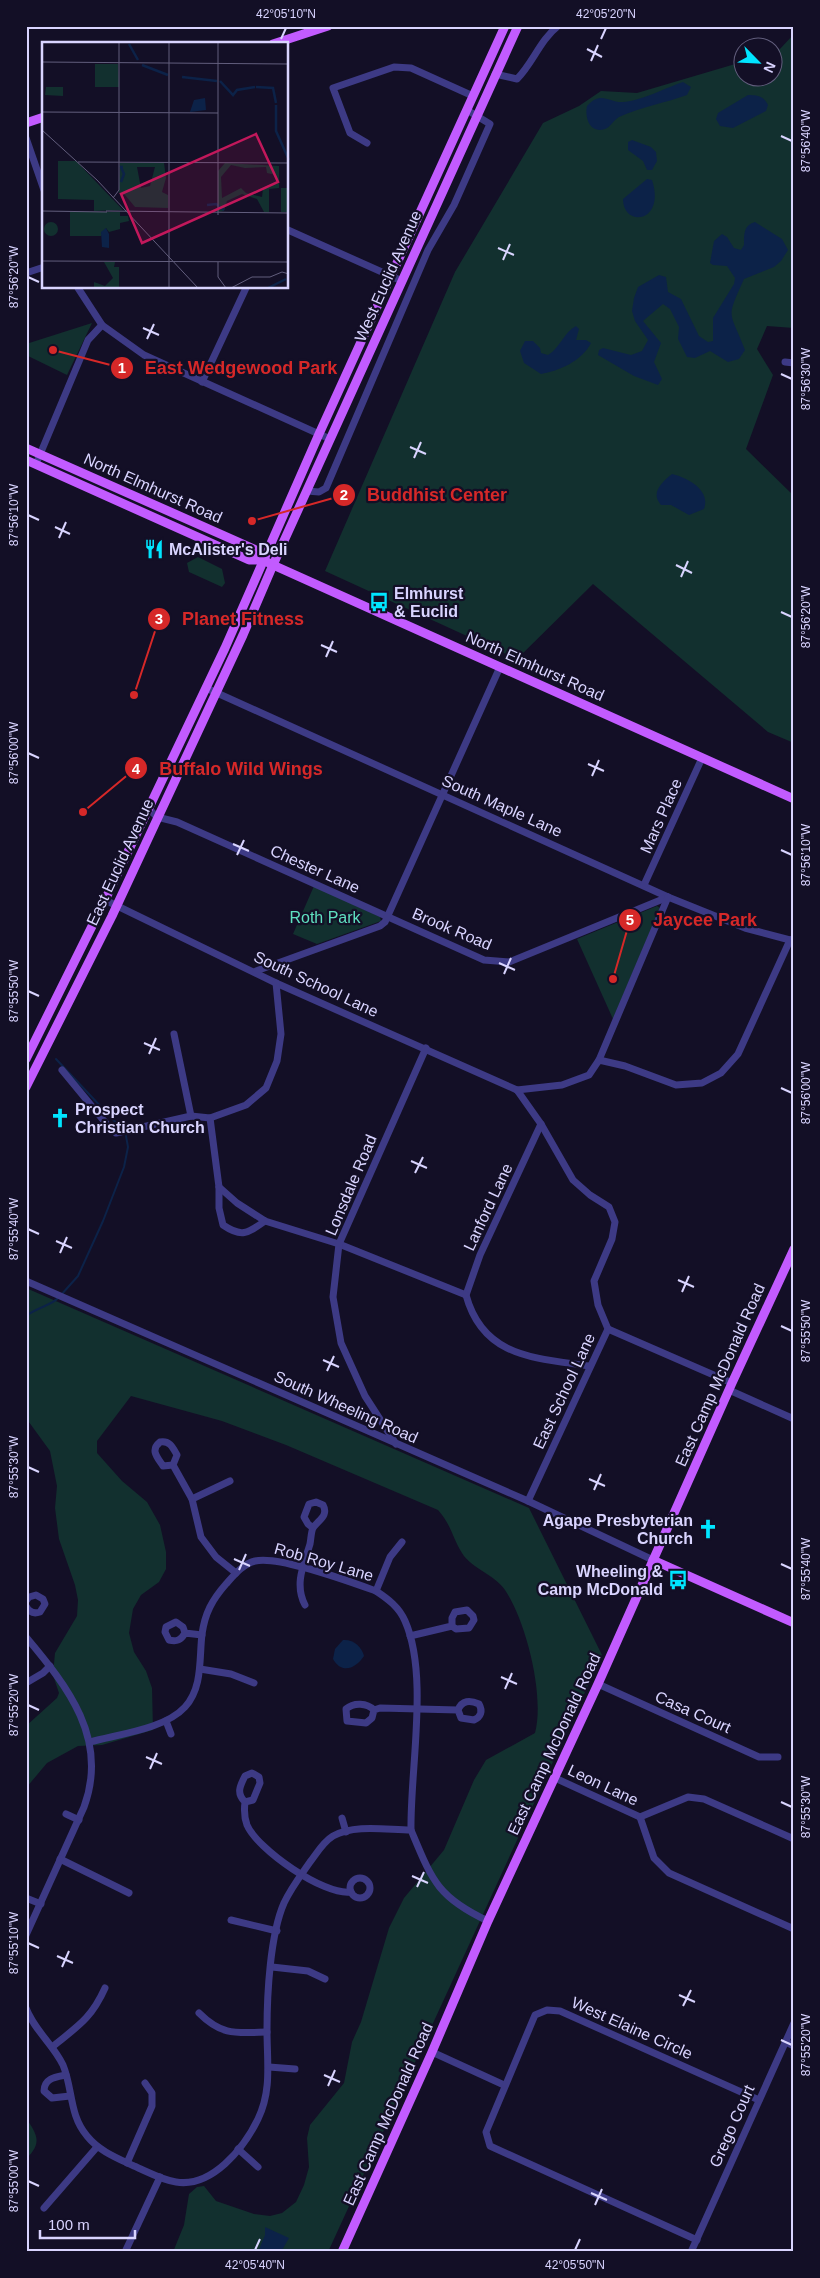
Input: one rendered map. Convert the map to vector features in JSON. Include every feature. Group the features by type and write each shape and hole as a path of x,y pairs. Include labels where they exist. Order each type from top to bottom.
{"main road":[{"path":"278,42 309,29 328,26"},
{"name":"West Euclid Avenue","path":"263,560 505,26"},
{"name":"West Euclid Avenue","path":"273,565 518,26"},
{"path":"26,122 42,118"},
{"name":"North Elmhurst Road","path":"26,448 254,549 263,560 273,565 794,799"},
{"name":"North Elmhurst Road","path":"26,460 249,560 263,560"},
{"name":"East Euclid Avenue","path":"26,1059 149,809 263,560"},
{"name":"East Euclid Avenue","path":"26,1087 116,906 273,565"},
{"name":"East Camp McDonald Road","path":"342,2252 488,1922 598,1684 730,1386 794,1249"},
{"path":"653,1560 794,1624"}],"street":[{"path":"495,74 517,79 527,69 547,34 558,26"},
{"path":"367,143 350,134 333,88 394,67 411,68 473,96"},
{"path":"307,491 319,492 326,488 428,250 454,205 490,124 467,110"},
{"path":"26,138 42,184"},
{"path":"289,230 402,281"},
{"path":"26,273 42,268"},
{"path":"79,289 102,324 144,355 330,439"},
{"path":"202,382 246,289"},
{"path":"36,464 88,340 102,324"},
{"path":"785,362 794,362"},
{"path":"388,917 500,667"},
{"name":"South Maple Lane","path":"206,688 668,897 745,928 792,940"},
{"name":"Mars Place","path":"644,885 702,758"},
{"path":"149,809 159,813"},
{"name":"Chester Lane","path":"159,813 388,917"},
{"path":"517,1090 562,1085 589,1075 599,1060 668,897"},
{"name":"Brook Road","path":"256,971 380,926 388,917 484,960 509,962 668,897"},
{"name":"South School Lane","path":"105,900 256,971 276,983 517,1090"},
{"path":"599,1060 626,1066 676,1085 702,1082 721,1073 738,1054 792,940"},
{"path":"62,1070 116,1133 191,1116 210,1118 246,1105 266,1088 277,1061 281,1034 276,983"},
{"path":"174,1034 191,1116"},
{"name":"Lonsdale Road","path":"396,1444 365,1396 341,1343 333,1297 340,1244 426,1048"},
{"name":"East School Lane","path":"517,1090 542,1124 573,1180 590,1195 609,1207 615,1222 612,1239 594,1281 598,1305 608,1329 589,1366 528,1502"},
{"path":"210,1118 219,1187 219,1208 223,1225 236,1233 249,1232 265,1220"},
{"name":"Lanford Lane","path":"466,1296 480,1254 542,1124"},
{"path":"219,1187 238,1204 265,1220 340,1244 466,1296 468,1304 480,1326 496,1342 524,1357 589,1366"},
{"name":"South Wheeling Road","path":"26,1281 528,1502 653,1560"},
{"path":"608,1329 730,1386 794,1419"},
{"path":"173,1465 192,1499 201,1537 216,1557 236,1573"},
{"path":"192,1499 230,1480"},
{"path":"305,1605 299,1590 302,1568 313,1528"},
{"path":"376,1591 390,1556 402,1542"},
{"name":"Rob Roy Lane","path":"90,1742 166,1721 177,1714 190,1701 197,1685 202,1635 210,1603 236,1573 248,1564 264,1559 274,1559 376,1591 397,1608 410,1636 417,1680 412,1830"},
{"path":"410,1636 452,1626"},
{"path":"185,1634 202,1635"},
{"path":"26,1637 50,1666 74,1703 90,1742 92,1780 79,1820 26,1936"},
{"path":"26,1683 43,1673 50,1666"},
{"path":"200,1669 231,1674 254,1683"},
{"name":"Casa Court","path":"598,1684 759,1757 778,1757"},
{"path":"374,1710 380,1708 458,1710"},
{"path":"166,1721 171,1734"},
{"name":"Leon Lane","path":"555,1778 640,1817"},
{"path":"794,1839 704,1799 688,1797 640,1817 654,1858 669,1873 794,1929"},
{"path":"245,1802 244,1815 252,1833 274,1855 302,1874 332,1889 351,1892"},
{"path":"66,1814 79,1820"},
{"path":"342,1818 346,1832"},
{"path":"26,2008 34,2024 52,2047 66,2075 70,2096 80,2127 98,2147 160,2177 179,2183 206,2178 223,2166 238,2149 252,2130 262,2109 268,2085 267,2032 277,1931 284,1903 302,1874 327,1841 346,1832 412,1830 430,1873 447,1896 458,1906 488,1922"},
{"path":"60,1859 129,1893"},
{"path":"26,1898 41,1904"},
{"path":"231,1920 277,1931"},
{"path":"272,1967 308,1971 325,1978"},
{"path":"52,2047 89,2017 106,1988"},
{"name":"West Elaine Circle","path":"697,2240 490,2146 486,2132 504,2085 535,2015 547,2010 560,2011 758,2100"},
{"path":"199,2012 211,2025 228,2032 267,2032"},
{"name":"Grego Court","path":"691,2252 758,2100 794,2024"},
{"path":"786,2042 794,2046"},
{"path":"432,2052 504,2085"},
{"path":"269,2067 295,2069"},
{"path":"66,2075 49,2080 45,2083 44,2091 52,2098 70,2096"},
{"path":"127,2162 152,2106 152,2093 145,2083"},
{"path":"44,2208 98,2147"},
{"path":"238,2149 258,2167"},
{"path":"125,2252 160,2177"}],"green space":[{"path":"794,34 794,328 767,326 757,349 773,375 746,449 794,496 794,743 768,732 593,584 517,659 325,571 455,272 543,123 579,106 601,91 637,93 732,65 732,88 782,88 782,47"},
{"path":"92,323 67,375 26,355 26,344"},
{"path":"198,557 222,569 225,583 222,587 189,572 187,563"},
{"name":"Roth Park","path":"314,886 380,917 381,921 317,944 293,934"},
{"path":"657,906 660,908 613,1019 577,939"},
{"path":"26,1288 529,1508 602,1655 328,2252 173,2252 184,2225 189,2194 197,2187 204,2186 216,2201 254,2214 270,2216 282,2213 296,2202 304,2185 309,2167 307,2138 310,2125 344,2083 352,2042 361,2022 389,1928 404,1898 444,1850 474,1780 486,1760 535,1733 537,1699 532,1659 526,1639 520,1620 505,1590 495,1580 466,1559 438,1510 286,1445 222,1421 131,1396 97,1441 97,1453 122,1481 147,1502 160,1525 166,1552 166,1569 159,1582 141,1595 133,1609 129,1633 134,1652 146,1671 152,1688 153,1730 102,1745 78,1746 47,1763 26,1788 26,1726 57,1698 59,1693 53,1675 55,1653 77,1616 78,1600 75,1585 59,1539 55,1508 57,1486 50,1451 26,1418"},
{"path":"26,2118 35,2135 36,2144 26,2159"}],"water":[{"path":"683,82 691,87 687,95 619,117 603,130 593,128 588,121 586,114 587,106 592,101 605,98 618,102 629,101 645,97"},
{"path":"748,95 762,98 768,105 766,111 733,128 720,126 716,119 718,113"},
{"path":"632,140 651,147 656,152 657,161 652,170 647,170 643,161 628,150 628,142"},
{"path":"647,179 652,180 655,194 653,205 649,213 643,217 636,217 625,208 623,199"},
{"path":"755,222 782,239 788,250 781,261 774,267 744,279 732,309 733,321 745,350 739,359 728,362 710,351 695,358 687,357 678,339 679,327 670,309 663,304 643,321 661,343 654,362 662,379 658,385 634,376 598,355 599,350 603,348 631,355 642,351 648,340 635,321 632,311 634,298 638,287 659,275 666,277 668,292 681,299 699,336 708,342 713,341 713,318 734,284 735,278 727,266 710,263 714,241 722,234 727,237 734,248 741,250 744,245 746,228"},
{"path":"576,326 579,329 576,340 586,340 591,343 576,360 562,368 541,374 524,363 520,351 525,341 533,341 540,348 541,353 548,355 568,332"},
{"path":"672,474 685,478 697,486 704,496 704,509 689,515 671,505 661,505 658,501 657,492 661,484"},
{"path":"343,1640 356,1644 364,1656 357,1664 349,1668 341,1667 333,1659 335,1649"},
{"path":"265,2227 289,2238 281,2252 258,2252 265,2235"}],"waterway":[{"path":"56,1059 120,1127"},
{"path":"61,1295 78,1276 103,1221 124,1167 128,1147 126,1136"},
{"path":"26,1316 58,1298"}],"place":[{"name":"East Wedgewood Park","path":"53,350"},
{"name":"Buddhist Center","path":"252,521"},
{"name":"McAlister's Deli","path":"154,549"},
{"name":"Elmhurst & Euclid","path":"379,602"},
{"name":"Planet Fitness","path":"134,695"},
{"name":"Buffalo Wild Wings","path":"83,812"},
{"name":"Jaycee Park","path":"613,979"},
{"name":"Prospect Christian Church","path":"60,1118"},
{"name":"Agape Presbyterian Church","path":"708,1529"},
{"name":"Wheeling & Camp McDonald","path":"678,1580"}]}
